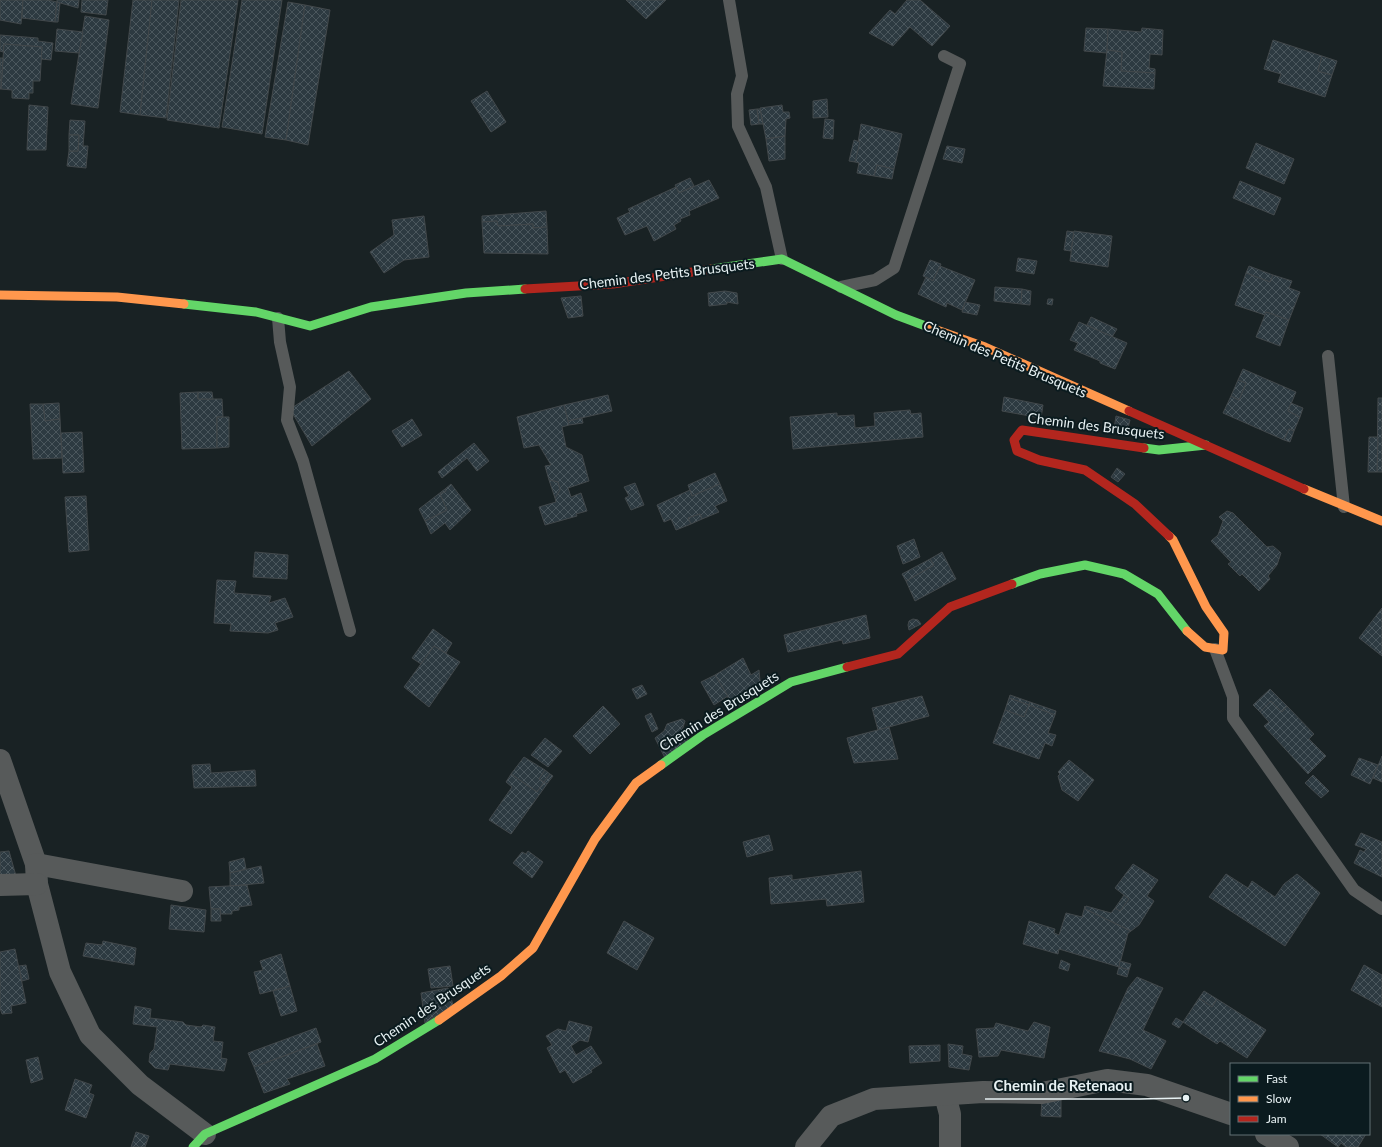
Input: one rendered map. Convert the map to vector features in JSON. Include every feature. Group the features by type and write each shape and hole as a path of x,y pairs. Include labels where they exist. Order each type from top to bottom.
{"street":[{"name":"Chemin des Petits Brusquets","path":"0,295 117,297 256,312 310,326 371,307 466,293 613,284 782,259 896,315 985,347 1206,445"},
{"name":"Chemin des Brusquets","path":"199,1140 375,1059 448,1014 501,976 532,948 595,839 636,783 703,735 791,682 898,654 950,607 1040,574 1085,565 1124,574 1158,594 1185,629 1205,647 1223,650 1224,633 1206,606 1172,540 1135,504 1085,470 1039,460 1017,451 1014,440 1022,430 1159,450 1206,445"},
{"path":"1206,445 1344,507 1382,521"},
{"path":"0,760 36,874 60,972 90,1035 140,1085 199,1140"},
{"path":"0,885 36,874 182,891"},
{"path":"806,1147 831,1116 874,1099 983,1092 1042,1093 1107,1080 1147,1085 1230,1114"},
{"path":"945,1095 950,1114 950,1147"},
{"path":"1268,1135 1288,1147"}],"lane":[{"path":"729,0 742,76 737,94 738,126 766,187 782,259"},
{"path":"840,288 875,280 894,268 960,64 944,56"},
{"path":"278,318 280,342 290,387 287,420 303,461 350,631"},
{"path":"1328,356 1344,507"},
{"path":"1215,649 1233,697 1233,718 1354,890 1382,909"}],"building":[{"path":"0,0 23,0 21,24 0,20"},
{"path":"23,0 48,0 57,2 55,22 22,18"},
{"path":"57,0 79,0 78,8 57,2"},
{"path":"82,0 108,0 106,15 81,12"},
{"path":"133,0 152,0 140,115 120,112"},
{"path":"152,0 179,0 166,118 140,115"},
{"path":"181,0 238,0 219,128 167,120"},
{"path":"242,0 282,0 262,134 222,127"},
{"path":"626,0 666,0 646,19"},
{"path":"907,0 920,0 950,26 932,46 910,27 893,46 869,33 890,10 895,14"},
{"path":"57,2 60,3 58,22 55,22"},
{"path":"288,2 305,5 286,140 265,137"},
{"path":"305,5 330,10 308,145 286,140"},
{"path":"85,16 109,20 98,108 71,104"},
{"path":"1086,28 1108,29 1107,53 1084,51"},
{"path":"1142,28 1163,30 1162,55 1150,54 1149,68 1155,69 1155,73 1121,71 1122,52 1107,50 1108,29 1141,32"},
{"path":"57,29 83,32 79,53 55,51"},
{"path":"0,35 38,38 38,41 53,43 51,60 41,59 42,47 4,44 3,52 0,51"},
{"path":"1273,40 1322,56 1318,71 1332,75 1325,97 1278,82 1281,74 1264,69"},
{"path":"4,44 42,47 40,81 33,81 33,93 29,93 29,99 12,98 12,90 1,89"},
{"path":"1107,50 1122,52 1121,71 1155,73 1154,89 1103,86"},
{"path":"1322,56 1337,61 1332,75 1318,71"},
{"path":"0,58 3,58 1,89 0,89"},
{"path":"487,91 506,122 491,132 471,101"},
{"path":"827,99 828,117 813,118 813,101"},
{"path":"29,105 48,107 46,150 27,150"},
{"path":"782,105 783,112 789,112 790,118 786,119 785,136 766,139 760,108"},
{"path":"757,109 760,109 763,124 759,124"},
{"path":"757,109 759,124 751,125 749,110"},
{"path":"825,119 834,120 833,139 823,138"},
{"path":"70,120 85,121 83,146 88,146 86,168 67,166 69,151 78,151 79,135 69,135"},
{"path":"861,124 902,134 894,169 877,165 874,176 857,173 859,163 855,162"},
{"path":"69,135 79,135 78,151 69,151"},
{"path":"785,136 785,159 769,161 766,139"},
{"path":"854,140 860,142 855,162 849,161"},
{"path":"1256,143 1294,159 1284,184 1246,168"},
{"path":"947,146 965,149 962,163 943,159"},
{"path":"877,165 894,169 892,179 874,176"},
{"path":"690,178 694,186 679,193 675,185"},
{"path":"709,180 719,198 689,211 690,215 680,219 681,221 674,225 676,229 654,241 647,226 625,235 617,218 630,212 628,209 676,187 679,193"},
{"path":"1240,181 1281,198 1274,215 1233,198"},
{"path":"546,211 547,227 533,228 533,224 498,226 497,221 482,222 482,216"},
{"path":"424,216 429,257 404,260 384,273 370,252 394,235 392,220"},
{"path":"497,221 498,226 533,224 533,228 547,227 548,254 484,253 482,222"},
{"path":"1067,231 1074,232 1071,251 1064,250"},
{"path":"1074,231 1112,236 1108,267 1070,261"},
{"path":"1018,258 1037,261 1034,274 1016,271"},
{"path":"930,260 941,264 933,281 923,276"},
{"path":"940,266 975,280 962,310 947,303 946,307 918,294 926,277 933,281"},
{"path":"1249,266 1273,275 1270,282 1246,273"},
{"path":"1246,273 1270,282 1273,275 1292,281 1289,288 1300,292 1289,320 1266,312 1265,315 1235,305"},
{"path":"995,287 1022,289 1021,304 994,301"},
{"path":"1022,289 1031,291 1030,305 1021,304"},
{"path":"725,291 737,293 738,304 727,302 727,304 709,306 708,293"},
{"path":"581,296 583,316 568,318 561,298"},
{"path":"1048,299 1053,299 1052,305 1047,304"},
{"path":"965,302 980,305 977,315 962,312"},
{"path":"1266,312 1289,320 1280,346 1256,337"},
{"path":"1091,317 1117,329 1112,337 1087,325"},
{"path":"1079,322 1127,343 1115,369 1074,350 1078,343 1070,340"},
{"path":"1243,369 1296,392 1288,411 1300,417 1294,431 1289,429 1284,440 1223,413 1231,396 1239,400 1246,383 1238,380"},
{"path":"349,371 371,399 312,446 290,409"},
{"path":"1238,380 1246,383 1239,400 1231,396"},
{"path":"198,392 198,399 222,399 223,417 217,417 217,448 182,449 180,393"},
{"path":"198,392 212,392 213,399 198,399"},
{"path":"608,395 612,411 568,421 564,405"},
{"path":"1004,397 1043,405 1041,418 1002,411"},
{"path":"1378,398 1382,398 1382,472 1377,472"},
{"path":"59,403 60,419 45,421 43,404"},
{"path":"1291,403 1303,408 1300,417 1288,411"},
{"path":"30,404 43,404 45,421 60,419 62,458 33,459"},
{"path":"564,405 569,425 562,427 566,447 582,455 589,481 568,488 571,497 581,493 587,511 576,514 577,516 545,525 539,507 556,502 555,498 560,490 558,482 549,480 545,466 551,465 539,445 524,448 517,417"},
{"path":"910,410 911,414 921,413 923,437 793,449 790,417 837,413 837,416 854,415 855,428 875,426 874,413"},
{"path":"1116,416 1130,420 1127,432 1114,429"},
{"path":"217,417 229,417 229,447 217,448"},
{"path":"582,418 583,423 569,425 568,421"},
{"path":"412,419 422,435 402,447 392,431"},
{"path":"1289,429 1294,431 1290,442 1284,440"},
{"path":"82,432 84,472 63,473 61,433"},
{"path":"1369,437 1378,437 1377,472 1368,472"},
{"path":"474,443 489,461 477,471 467,458 442,478 438,472"},
{"path":"1117,468 1125,474 1118,482 1111,477"},
{"path":"715,473 720,484 692,496 688,485"},
{"path":"549,480 558,482 560,490 555,498"},
{"path":"635,483 644,505 631,510 625,498 629,496 624,487"},
{"path":"451,484 471,510 450,530 445,523 431,534 425,521 447,510 440,494 446,491 445,489"},
{"path":"720,484 727,501 715,506 719,512 702,519 700,514 688,518 691,524 676,530 671,519 664,522 657,505 690,490 692,496"},
{"path":"445,489 446,491 440,494 447,510 425,521 419,509"},
{"path":"86,496 89,550 69,552 65,497"},
{"path":"1227,511 1233,513 1267,547 1273,546 1281,553 1277,565 1268,576 1270,579 1259,591 1242,574 1240,576 1228,564 1231,562 1211,541 1218,535 1223,521 1219,517"},
{"path":"700,514 702,519 691,524 688,518"},
{"path":"914,539 920,557 903,564 897,546"},
{"path":"255,552 288,555 287,579 253,577"},
{"path":"942,552 956,579 915,601 906,581 934,565 930,559"},
{"path":"930,559 934,565 906,581 902,574"},
{"path":"217,580 236,581 234,593 271,596 269,603 285,598 293,617 275,623 278,630 268,633 230,631 231,624 214,623"},
{"path":"1382,608 1382,656 1359,638"},
{"path":"866,615 870,638 843,644 842,640 788,652 784,635"},
{"path":"913,619 918,620 921,624 909,630 909,621"},
{"path":"433,629 452,643 446,653 434,646 421,664 412,658"},
{"path":"434,646 460,662 429,707 404,687"},
{"path":"743,658 751,675 759,670 761,692 734,708 715,675"},
{"path":"715,675 728,696 714,705 701,682"},
{"path":"642,685 647,694 637,699 632,689"},
{"path":"1270,689 1287,706 1282,712 1271,701 1260,712 1253,705"},
{"path":"1010,695 1030,702 1029,705 1009,698"},
{"path":"922,696 929,716 878,730 872,708"},
{"path":"1009,698 1029,705 1024,717 1005,710"},
{"path":"1271,701 1282,712 1287,706 1314,734 1309,739 1326,756 1308,774 1264,726 1269,722 1260,712"},
{"path":"1030,702 1056,711 1055,715 1029,705"},
{"path":"1029,705 1055,715 1048,733 1056,735 1052,746 1045,743 1039,759 993,743 1005,710 1024,717"},
{"path":"603,706 620,724 590,754 573,736"},
{"path":"651,713 658,729 652,732 645,716"},
{"path":"682,719 685,721 681,734 689,741 665,758 655,738 664,731 667,724"},
{"path":"889,727 898,759 854,763 847,738"},
{"path":"545,738 562,751 548,767 531,755"},
{"path":"1382,756 1382,782 1373,778"},
{"path":"524,757 545,770 539,779 544,782 537,792 511,774"},
{"path":"1359,758 1378,765 1370,784 1351,775"},
{"path":"1069,760 1094,780 1078,801 1062,790 1058,776 1060,774 1058,772"},
{"path":"210,764 211,773 255,770 256,786 194,788 192,765"},
{"path":"545,770 550,774 544,782 539,779"},
{"path":"511,774 537,792 544,782 547,784 511,834 489,820 512,787 506,782"},
{"path":"550,774 553,776 547,784 544,782"},
{"path":"1313,775 1329,791 1321,798 1305,783"},
{"path":"1361,833 1382,842 1382,877 1354,863 1360,850 1364,852 1366,849 1355,845"},
{"path":"769,835 773,850 747,857 743,842"},
{"path":"9,851 16,876 0,879 0,852"},
{"path":"528,851 543,862 532,878 513,863 522,852 526,854"},
{"path":"244,858 246,869 230,873 229,862"},
{"path":"1133,864 1158,880 1147,896 1154,901 1139,925 1131,931 1085,909 1086,906 1111,913 1115,908 1120,911 1129,899 1115,888"},
{"path":"261,866 264,883 230,886 230,873"},
{"path":"861,871 864,902 827,906 826,899 771,904 769,878 792,875 792,880"},
{"path":"1226,874 1248,888 1252,881 1275,897 1284,884 1297,874 1320,893 1285,946 1209,897"},
{"path":"247,885 252,905 239,907 239,910 232,911 232,914 221,914 220,909 211,909 209,887"},
{"path":"1124,895 1129,899 1120,911 1115,908"},
{"path":"171,905 206,910 204,932 169,929"},
{"path":"1085,906 1085,909 1131,931 1128,933 1119,967 1059,949 1058,954 1023,944 1029,921 1055,929 1054,933 1059,935 1066,913 1082,917"},
{"path":"211,909 220,909 221,921 211,921"},
{"path":"624,921 654,938 637,970 607,953"},
{"path":"103,941 136,948 134,965 83,956 86,943 102,945"},
{"path":"15,949 26,1003 11,1006 12,1013 2,1014 0,1008 0,952"},
{"path":"281,954 290,986 260,994 254,972 263,970 260,961"},
{"path":"1061,960 1070,964 1068,971 1059,968"},
{"path":"1120,961 1131,964 1129,970 1119,967"},
{"path":"26,965 29,979 22,981 19,966"},
{"path":"1364,965 1382,975 1382,1007 1351,990"},
{"path":"450,966 453,986 431,988 428,969"},
{"path":"1119,967 1129,970 1127,977 1117,974"},
{"path":"1137,977 1163,988 1143,1030 1166,1041 1151,1069 1130,1059 1099,1051 1128,988"},
{"path":"290,986 297,1011 281,1016 273,991"},
{"path":"448,988 453,1005 425,1023 421,993"},
{"path":"1204,991 1217,999 1212,1007 1199,998"},
{"path":"1199,998 1212,1007 1217,999 1266,1030 1247,1058 1220,1041 1217,1044 1183,1022"},
{"path":"135,1006 151,1009 150,1018 183,1022 186,1025 215,1027 213,1041 223,1042 221,1058 227,1059 224,1071 170,1064 168,1070 155,1068 149,1062 150,1053 154,1049 157,1027 133,1024"},
{"path":"1176,1018 1183,1022 1179,1028 1172,1024"},
{"path":"569,1021 592,1027 588,1042 580,1040 571,1046 576,1055 591,1046 602,1063 591,1070 592,1072 573,1083 565,1070 560,1073 547,1048 552,1045 546,1036 558,1029 566,1031"},
{"path":"1034,1022 1050,1027 1044,1058 1001,1050 998,1056 979,1057 976,1029 994,1028 996,1023 1028,1031"},
{"path":"316,1028 321,1042 254,1067 248,1053"},
{"path":"317,1044 325,1066 287,1079 290,1084 264,1093 254,1067"},
{"path":"948,1044 963,1046 962,1054 972,1056 969,1070 949,1067"},
{"path":"940,1045 940,1061 910,1063 909,1046"},
{"path":"38,1057 43,1079 31,1083 26,1060"},
{"path":"75,1079 92,1085 89,1093 94,1095 86,1118 65,1110"},
{"path":"1042,1099 1061,1100 1061,1117 1041,1116"},
{"path":"136,1132 149,1136 145,1147 131,1147"},
{"path":"1321,1135 1365,1135 1358,1147 1346,1147 1341,1143 1338,1147"}],"traffic: fast":[{"path":"712,269 782,259 896,315 931,328"},
{"path":"184,304 256,312 310,326 371,307 466,293 525,289"},
{"path":"1144,448 1159,450 1206,445"},
{"path":"1012,584 1040,574 1085,565 1124,574 1158,594 1187,631"},
{"path":"661,765 703,735 791,682 847,667"},
{"path":"193,1147 205,1134 375,1059 439,1020"}],"traffic: slow":[{"path":"0,295 117,297 184,304"},
{"path":"931,328 985,347 1129,411"},
{"path":"1304,489 1382,521"},
{"path":"1169,536 1173,540 1206,607 1224,633 1223,650 1205,647 1187,631"},
{"path":"439,1020 501,976 533,948 595,839 636,783 661,765"}],"traffic: jam":[{"path":"525,289 613,284 712,269"},
{"path":"1129,411 1304,489"},
{"path":"1144,448 1022,430 1014,440 1017,451 1039,460 1085,470 1135,504 1169,536"},
{"path":"847,667 898,654 950,607 1012,584"}],"place":[{"name":"Chemin de Retenaou","path":"1186,1098"}]}
